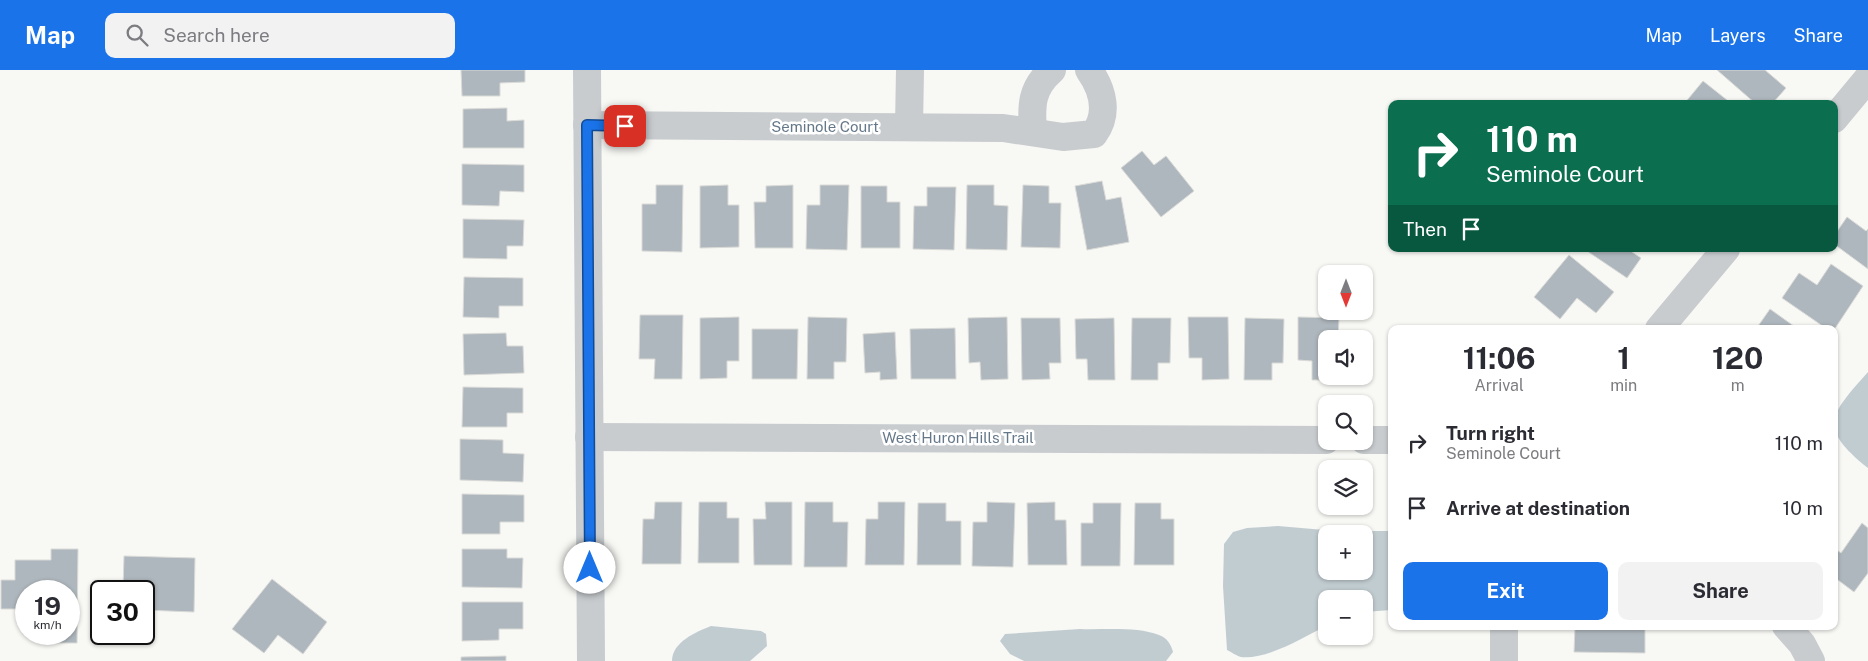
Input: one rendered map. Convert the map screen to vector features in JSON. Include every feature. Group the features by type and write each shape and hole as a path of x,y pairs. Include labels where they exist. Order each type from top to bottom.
{"street":[{"path":"587,70 591,661"},
{"path":"909,127 910,70"},
{"path":"1033,132 1034,94 1040,80 1052,70"},
{"name":"Seminole Court","path":"587,125 1003,128 1063,137 1094,134 1101,124 1105,110 1096,80 1089,70"},
{"path":"1838,114 1868,78"},
{"path":"1663,325 1724,252"},
{"name":"West Huron Hills Trail","path":"589,437 1318,440"},
{"path":"1373,440 1388,440"},
{"path":"1504,630 1504,661"},
{"path":"1790,630 1802,644 1811,661"}],"shaded area":[{"path":"1868,372 1868,468 1852,454 1841,442 1838,435 1838,410"},
{"path":"1278,526 1318,529 1318,580 1373,580 1373,531 1388,531 1388,610 1373,611 1373,590 1318,590 1318,630 1285,647 1262,655 1241,657 1236,655 1227,650 1223,586 1224,544 1233,532 1247,528"},
{"path":"711,626 761,631 766,634 767,646 750,661 672,661 673,654 680,643"},
{"path":"1080,629 1130,629 1150,632 1162,636 1170,644 1173,652 1166,661 1024,661 1010,654 1000,641 1005,634"}],"building":[{"path":"461,70 525,70 525,82 500,83 500,96 462,96"},
{"path":"1717,70 1765,70 1786,88 1776,100 1751,100"},
{"path":"1703,81 1727,100 1687,100"},
{"path":"507,108 507,121 524,120 524,148 463,148 463,109"},
{"path":"1142,151 1154,165 1166,156 1194,191 1161,217 1121,168"},
{"path":"462,164 524,165 524,192 500,191 499,206 462,205"},
{"path":"1102,181 1106,200 1121,197 1129,242 1087,250 1075,186"},
{"path":"656,185 683,185 682,252 642,251 642,204 656,204"},
{"path":"728,185 728,205 739,205 739,247 700,248 700,186"},
{"path":"793,185 793,248 755,248 754,202 766,202 766,186"},
{"path":"820,185 849,185 847,250 806,249 807,205 820,205"},
{"path":"967,185 994,185 994,205 1008,206 1007,250 966,249"},
{"path":"1023,185 1049,186 1049,203 1061,203 1060,248 1021,247"},
{"path":"861,186 887,186 887,202 900,202 900,248 861,248"},
{"path":"927,187 956,187 954,250 913,249 914,206 927,206"},
{"path":"1847,217 1866,231 1868,229 1868,269 1838,247 1838,230"},
{"path":"463,219 524,220 523,246 507,246 507,259 463,258"},
{"path":"1588,252 1632,252 1641,258 1627,278"},
{"path":"1569,255 1614,292 1596,313 1577,298 1560,319 1534,297"},
{"path":"1831,264 1863,286 1837,325 1821,325 1782,298 1799,273 1817,285"},
{"path":"464,277 523,278 523,306 499,306 499,318 463,317"},
{"path":"1770,309 1792,325 1759,325"},
{"path":"640,315 683,315 682,379 654,379 655,359 639,359"},
{"path":"739,317 739,361 727,361 727,378 700,379 700,318"},
{"path":"808,317 847,318 846,362 834,362 834,379 807,379"},
{"path":"1007,317 1008,379 981,380 980,362 969,363 968,318"},
{"path":"1188,317 1228,317 1229,379 1202,380 1202,358 1189,358"},
{"path":"1298,317 1318,317 1318,320 1339,320 1338,330 1318,330 1318,380 1312,380 1312,361 1298,360"},
{"path":"1021,318 1060,318 1061,363 1049,363 1050,379 1022,380"},
{"path":"1114,318 1115,380 1088,380 1087,359 1076,359 1075,319"},
{"path":"1132,318 1171,318 1170,363 1158,363 1158,380 1131,380"},
{"path":"1245,318 1284,319 1283,363 1272,363 1272,380 1244,380"},
{"path":"955,328 956,379 911,379 910,329"},
{"path":"752,329 798,329 797,379 752,379"},
{"path":"895,332 897,379 880,380 880,372 865,373 863,334"},
{"path":"506,333 507,346 523,346 524,373 464,375 463,334"},
{"path":"463,387 523,388 523,413 507,413 507,427 462,427"},
{"path":"460,439 503,440 503,453 524,454 523,482 460,480"},
{"path":"462,494 524,495 524,522 500,522 500,534 462,534"},
{"path":"655,502 682,502 681,564 642,564 643,519 654,519"},
{"path":"699,502 727,502 727,518 739,518 739,563 698,563"},
{"path":"765,502 792,502 792,565 754,565 753,519 766,519"},
{"path":"805,502 833,502 833,522 848,522 847,567 804,567"},
{"path":"878,502 905,502 904,565 865,565 866,519 878,519"},
{"path":"987,502 1015,503 1013,567 972,566 973,522 987,522"},
{"path":"1055,502 1055,520 1066,520 1067,565 1028,565 1027,503"},
{"path":"918,503 946,503 946,521 961,521 961,565 917,565"},
{"path":"1093,503 1121,503 1120,566 1081,566 1081,523 1093,523"},
{"path":"1135,503 1161,503 1161,519 1174,519 1174,565 1134,565"},
{"path":"1862,523 1868,528 1868,573 1854,592 1838,580 1838,551 1841,553"},
{"path":"51,549 78,549 78,580 15,580 15,560 51,560"},
{"path":"462,549 507,549 507,558 523,558 522,588 462,587"},
{"path":"124,556 195,558 194,612 155,610 155,580 123,580"},
{"path":"272,579 327,622 303,654 278,635 264,653 232,629"},
{"path":"1,580 15,580 15,609 1,609"},
{"path":"462,602 523,602 523,629 499,629 499,640 462,641"},
{"path":"1575,630 1645,630 1645,653 1574,652"},
{"path":"506,656 506,661 461,661 461,657"}],"route":[{"path":"590,568 587,125 625,126"}]}
